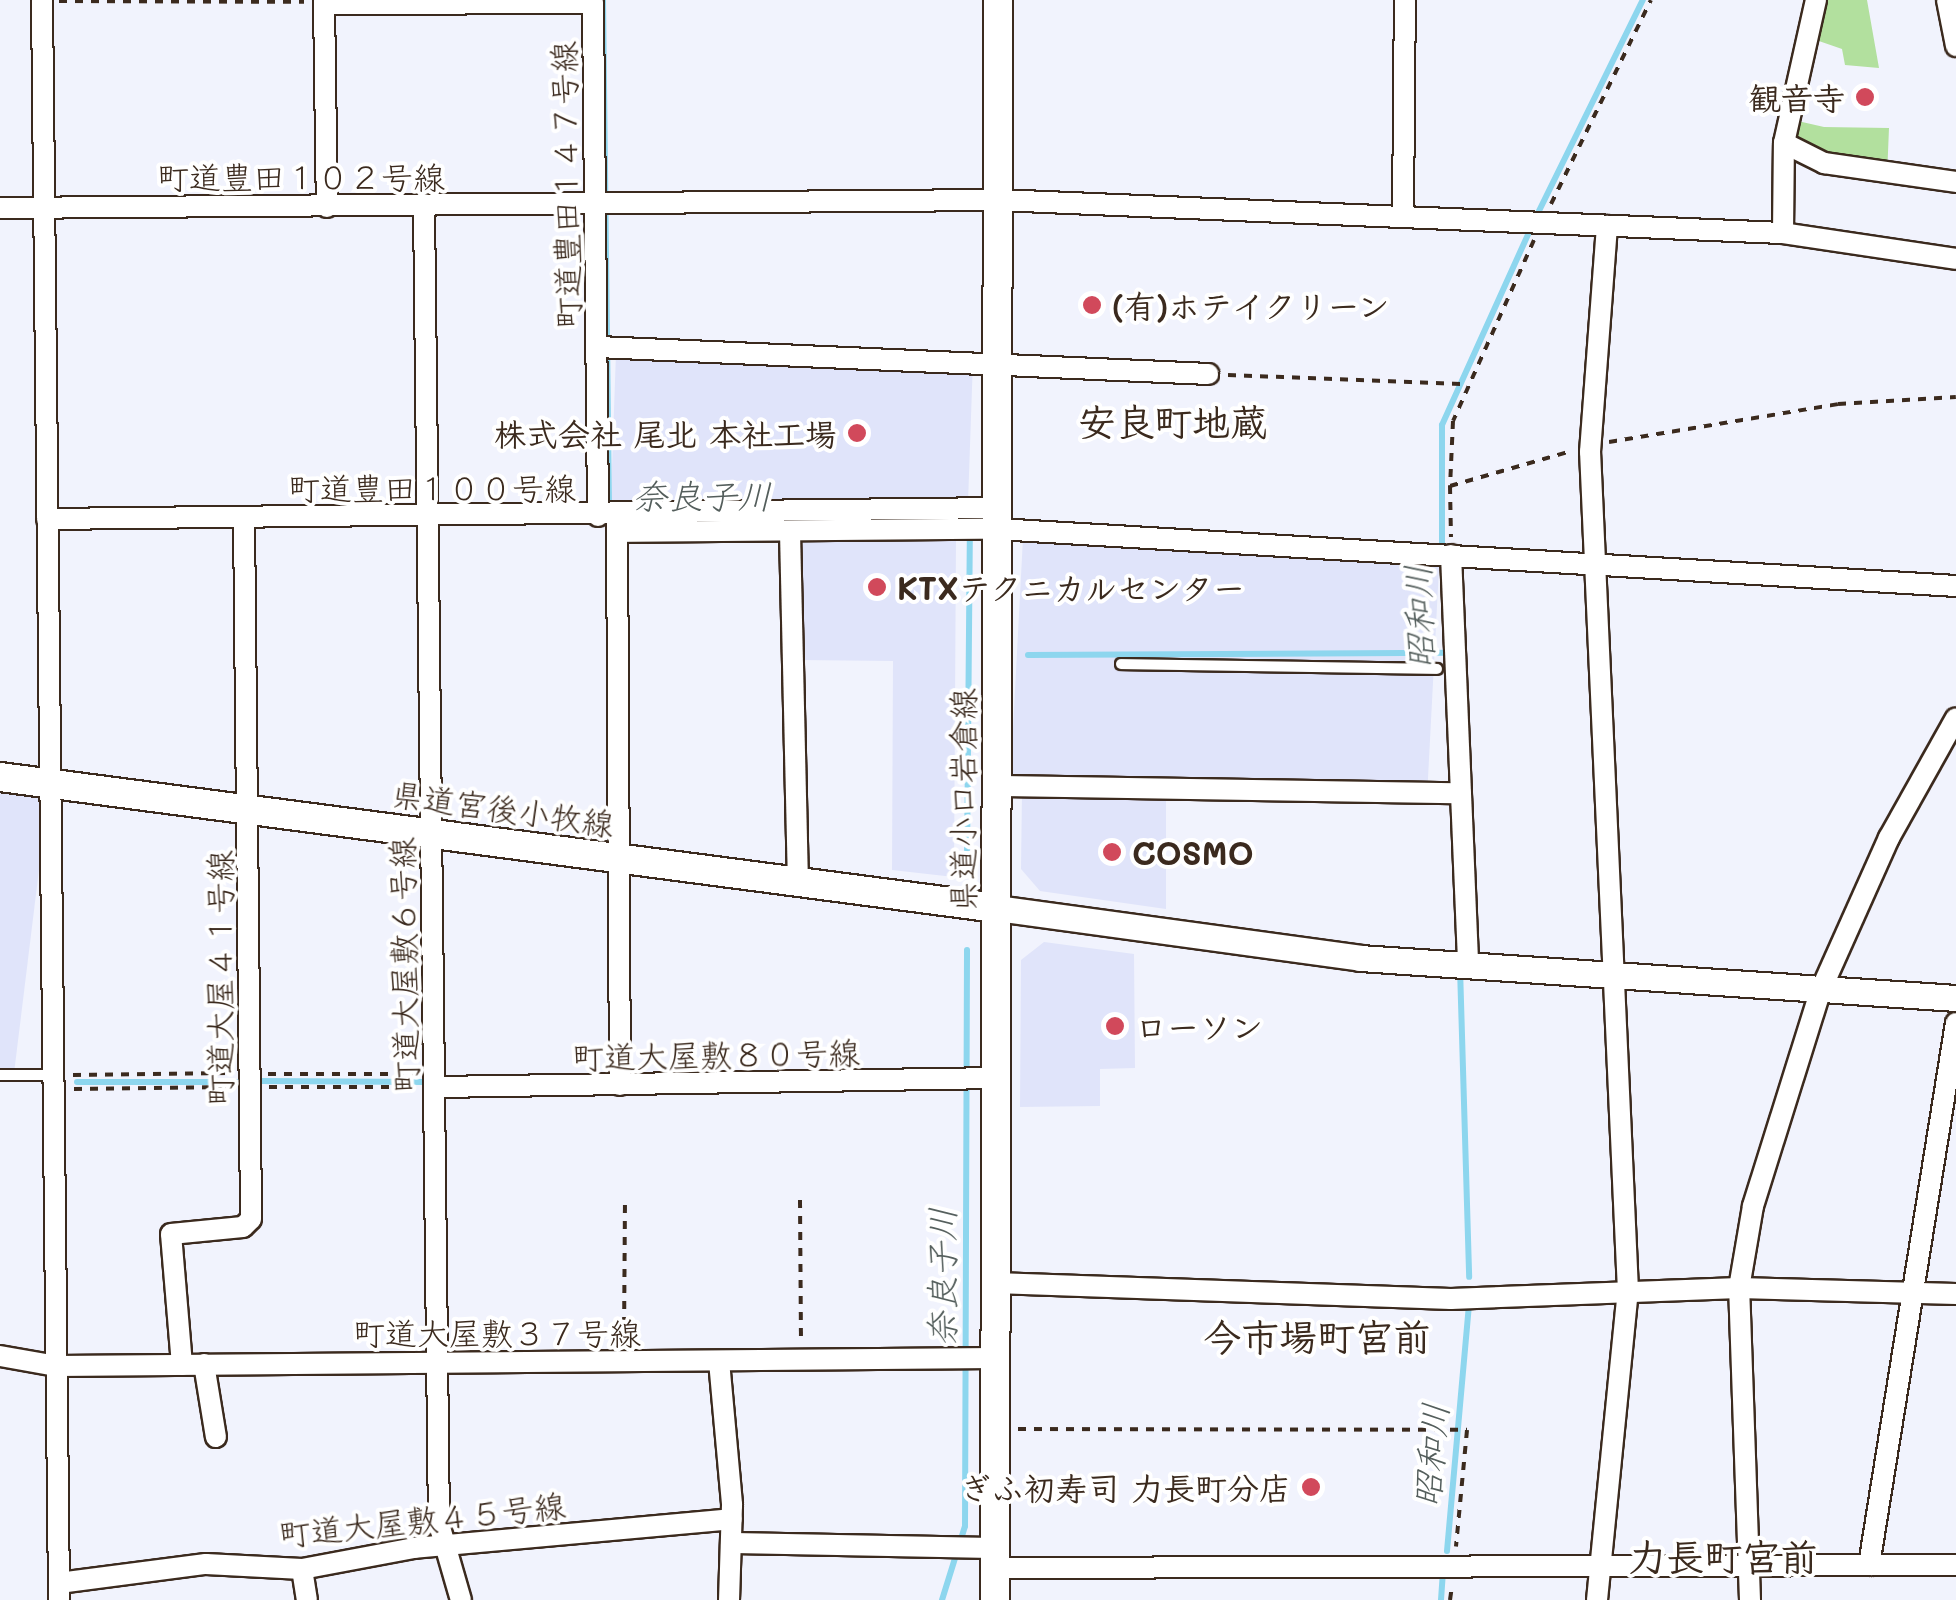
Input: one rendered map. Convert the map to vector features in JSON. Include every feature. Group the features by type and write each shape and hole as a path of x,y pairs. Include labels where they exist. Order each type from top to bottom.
{"main road":[{"name":"県道小口岩倉線","path":"995,1600 996,1078 1008,909 997,786 998,0"},
{"name":"県道宮後小牧線","path":"0,777 1008,909"}],"street":[{"path":"42,0 59,1591"},
{"path":"1403,215 1405,0"},
{"path":"1783,233 1784,143 1816,0"},
{"path":"1947,0 1956,46"},
{"name":"町道豊田１４７号線","path":"324,2 593,1 602,204 598,346 611,520 620,1085"},
{"path":"324,2 327,206"},
{"path":"1784,143 1824,163 1956,182"},
{"name":"町道豊田１０２号線","path":"0,208 998,200 1783,233 1956,259"},
{"name":"町道大屋敷６号線","path":"424,204 439,1524 450,1546 461,1600"},
{"path":"1597,1600 1628,1291 1591,446 1607,226"},
{"path":"598,346 1208,374"},
{"name":"町道豊田１００号線","path":"48,519 611,520 790,510 997,518"},
{"name":"町道大屋４１号線","path":"182,1365 170,1234 243,1227 251,1219 244,518"},
{"path":"611,520 790,532 997,518 1594,566 1956,586"},
{"path":"790,532 798,882"},
{"path":"1442,554 1461,965"},
{"path":"1750,1600 1744,1565 1739,1288 1753,1206 1820,992 1888,838 1956,718"},
{"path":"997,786 1454,793"},
{"path":"1008,909 1461,965 1820,992 1956,998"},
{"path":"1869,1565 1956,1023"},
{"name":"町道大屋敷８０号線","path":"437,1087 996,1078"},
{"path":"995,1282 1451,1299 1739,1288 1956,1294"},
{"name":"町道大屋敷３７号線","path":"0,1356 57,1366 996,1358"},
{"path":"719,1361 732,1519 729,1600"},
{"path":"204,1364 216,1437"},
{"name":"町道大屋敷４５号線","path":"59,1591 206,1564 302,1569 450,1546 732,1519"},
{"path":"731,1543 995,1558 1956,1565"},
{"path":"302,1569 307,1600"}],"lane":[{"path":"790,510 790,532"},
{"path":"1121,664 1437,668"},
{"path":"0,1076 54,1075"}],"path":[{"path":"42,0 324,2"},
{"path":"1442,554 1450,486 1448,439 1532,222 1651,0"},
{"path":"1208,374 1451,378 1469,384"},
{"path":"1450,486 1591,446 1838,404 1956,396"},
{"path":"800,1200 801,1359"},
{"path":"624,1361 625,1201"},
{"path":"995,1429 1467,1430 1454,1563"}],"shaded area":[{"path":"616,353 973,365 967,519 611,507"},
{"path":"956,538 954,877 892,870 893,661 799,660 796,541"},
{"path":"1023,538 1439,560 1427,804 1010,783"},
{"path":"0,777 50,783 13,1079 0,1077"},
{"path":"1022,793 1166,794 1166,909 1040,891 1021,869"},
{"path":"1044,942 1134,954 1135,1068 1100,1069 1100,1106 1020,1107 1021,960"}],"green space":[{"path":"1823,0 1867,0 1879,68 1845,65 1842,49 1816,40"},
{"path":"1789,119 1824,127 1889,128 1887,177 1784,143"}],"waterway":[{"name":"奈良子川","path":"603,0 609,509"},
{"name":"昭和川","path":"1536,217 1643,0"},
{"name":"昭和川","path":"1442,551 1442,425 1531,228"},
{"name":"奈良子川","path":"963,518 970,517 967,860"},
{"path":"1028,655 1449,653"},
{"name":"奈良子川","path":"942,1600 965,1526 967,950"},
{"name":"昭和川","path":"1460,968 1469,1277"},
{"path":"260,1081 428,1082"},
{"path":"77,1082 245,1082"},
{"name":"昭和川","path":"1447,1551 1469,1304"},
{"name":"昭和川","path":"1441,1600 1443,1574"}],"place":[{"name":"観音寺","path":"1865,97"},
{"name":"(有)ホテイクリーン","path":"1092,305"},
{"name":"株式会社 尾北 本社工場","path":"857,433"},
{"name":"KTXテクニカルセンター","path":"877,587"},
{"name":"COSMO","path":"1112,852"},
{"name":"ローソン","path":"1115,1026"},
{"name":"ぎふ初寿司 力長町分店","path":"1311,1487"}],"district":[{"name":"安良町地蔵","path":"1173,422"},
{"name":"今市場町宮前","path":"1317,1337"},
{"name":"力長町宮前","path":"1723,1557"}]}
